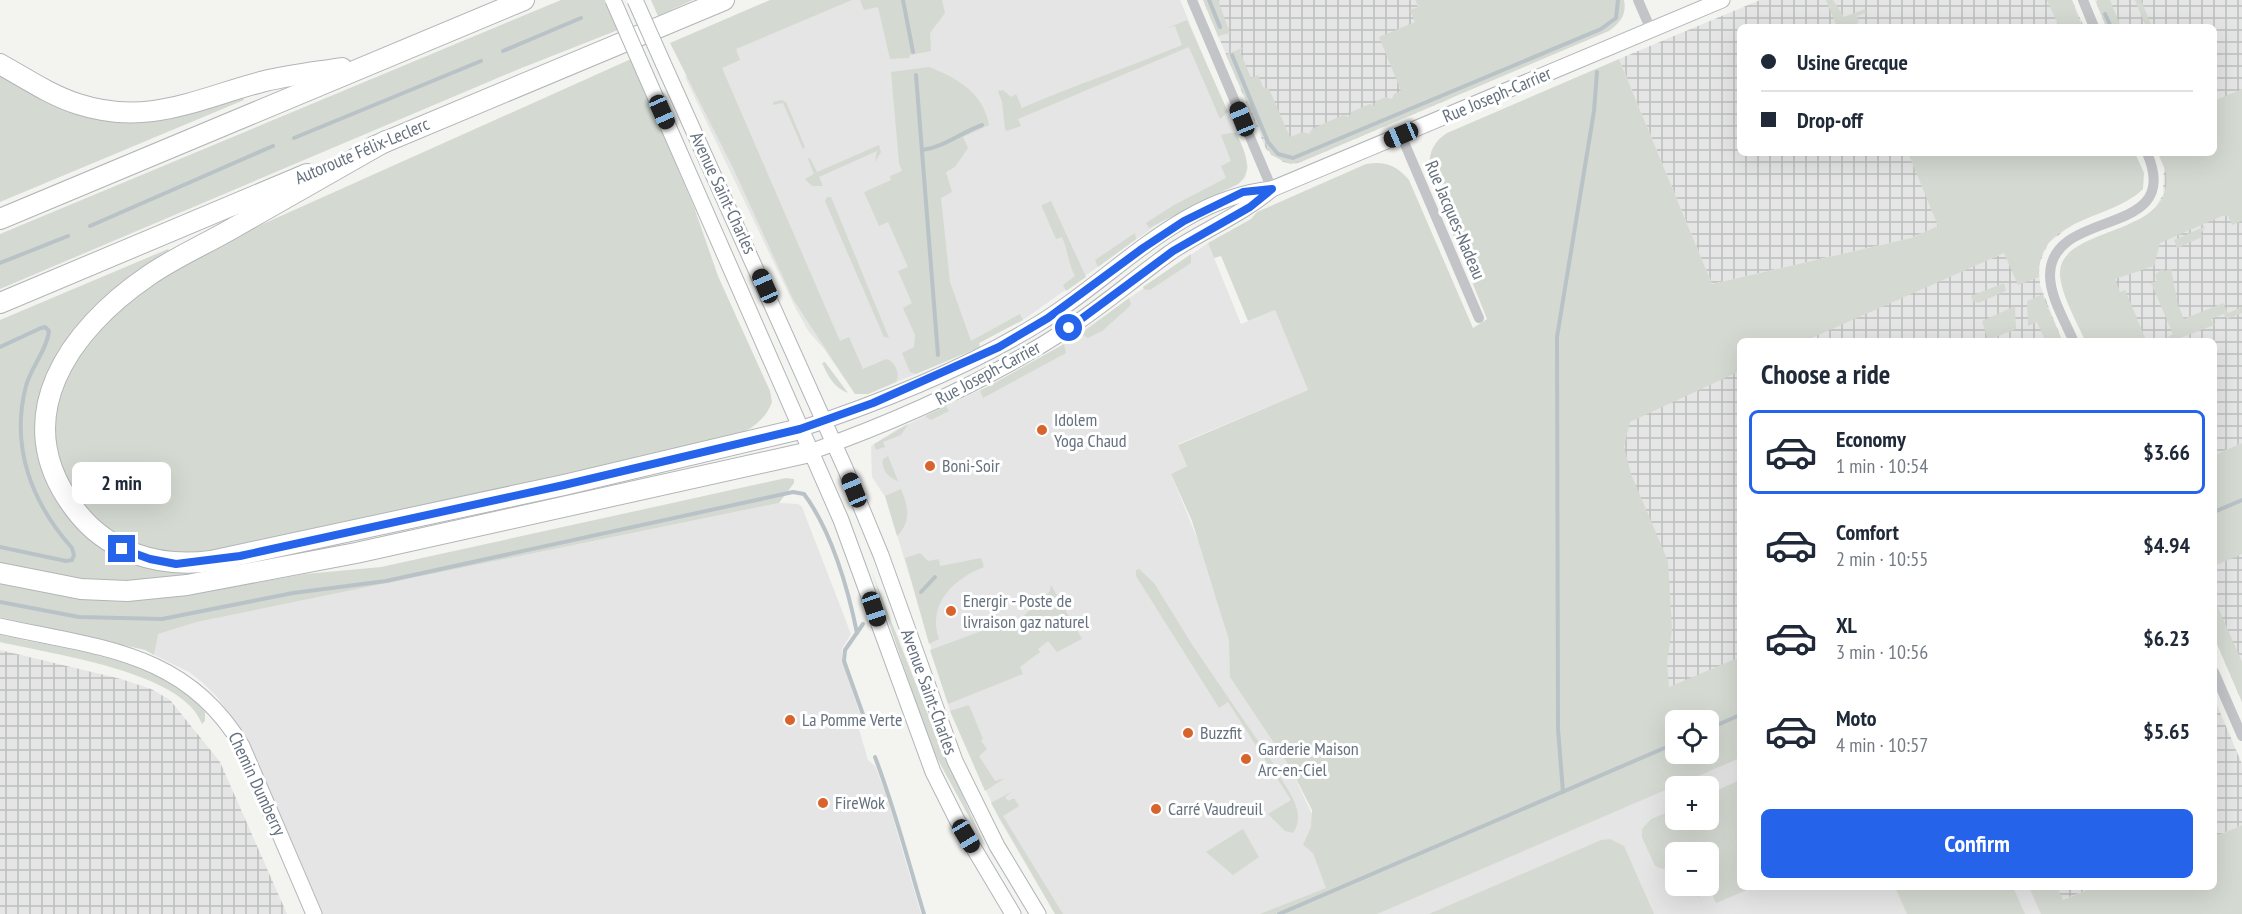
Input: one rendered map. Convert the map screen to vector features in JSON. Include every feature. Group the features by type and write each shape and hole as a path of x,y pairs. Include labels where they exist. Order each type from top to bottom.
{"highway":[{"path":"0,219 524,0"},
{"name":"Autoroute Félix-Leclerc","path":"0,303 724,0"},
{"path":"0,64 72,102 107,111 141,113 175,109 266,81 378,62"},
{"path":"386,141 149,275 112,303 71,347 51,389 45,420 48,450 52,467 65,496 83,520 109,541 136,555 161,562 192,564 211,561 564,485 800,429"},
{"path":"0,573 92,590 127,591 187,585 345,556 810,452"}],"street":[{"name":"Avenue Saint-Charles","path":"613,0 851,543 933,772 957,820 1013,914"},
{"name":"Avenue Saint-Charles","path":"635,0 835,443 880,555 955,761 990,833 1038,914"},
{"path":"1192,0 1272,189"},
{"path":"1638,0 1651,30"},
{"name":"Rue Joseph-Carrier","path":"810,452 934,401 1019,358 1081,320 1173,251 1250,207 1272,189 1722,0"},
{"path":"2083,0 2093,24"},
{"name":"Rue Jacques-Nadeau","path":"1401,135 1479,318"},
{"path":"2072,338 2052,289 2050,276 2053,260 2061,246 2071,238 2135,211 2146,202 2154,182 2148,156"},
{"name":"Rue Joseph-Carrier","path":"800,429 881,400 999,347 1048,318 1143,248 1184,221 1243,192 1272,189"},
{"name":"Chemin Dumberry","path":"0,626 144,661 179,678 208,700 226,720 242,746 314,914"},
{"path":"2217,679 2242,736"}],"shaded area":[{"path":"561,0 605,0 618,30 519,69 0,289 0,234"},
{"path":"651,0 693,0 658,16"},
{"path":"770,0 852,0 736,49 740,60 722,68 840,341 849,337 863,369 886,359 892,362 896,369 898,376 896,382 868,394 855,394 793,299 734,170 670,43"},
{"path":"845,0 1180,0 1241,147 1248,167 1245,178 1238,184 1168,217 1026,318 979,343 980,347 868,394 855,394 824,349 809,332 796,309 685,77 688,75 683,67"},
{"path":"860,0 942,0 945,13 930,33 931,51 910,55 909,58 890,59 878,7 864,10"},
{"path":"1203,0 1415,0 1454,97 1303,161 1295,164 1283,162 1266,149"},
{"path":"1203,0 1218,0 1230,33 1218,36"},
{"path":"1415,0 1624,0 1625,5 1622,18 1609,31 1303,161 1290,164 1271,155 1226,55 1244,47 1240,51 1251,78 1258,75 1263,87 1269,89 1290,137 1303,132 1309,134 1312,129 1343,115 1349,117 1351,112 1370,104 1375,106 1376,101 1386,97 1392,99 1394,94 1401,91 1379,37 1415,22 1410,10 1418,7"},
{"path":"1760,0 2072,0 2083,24 1737,24 1737,156 1909,156 1939,226 1911,238 1712,284 1619,59"},
{"path":"1826,0 1833,0 1844,17 1865,9 1866,13 1857,16 1859,22 1856,24 1836,24"},
{"path":"2047,0 2072,0 2081,24 2058,24"},
{"path":"2095,0 2242,0 2242,443 2217,454 2217,338 2084,338 2060,276 2062,262 2071,251 2142,218 2154,209 2163,195 2164,168 2204,156 2217,156 2217,24 2105,24"},
{"path":"2110,0 2120,24 2105,24 2096,2"},
{"path":"2135,0 2141,0 2151,24 2145,24"},
{"path":"1187,20 1228,112 1220,119 1189,47 1018,119 1021,126 1007,131 1005,129 1002,102 998,91 1003,90 1011,97 1016,94 1022,108 1182,45 1175,26 1167,28"},
{"path":"631,59 694,207 718,276 770,391 772,402 766,414 757,424 733,437 680,451 199,555 137,549 96,522 66,483 55,438 54,414 69,365 101,325 153,282 243,233"},
{"path":"1619,59 1712,284 1911,238 1938,226 1909,156 2136,156 2144,173 2143,189 2129,200 2078,222 2049,242 2041,257 2039,277 2018,285 2004,253 1812,338 1737,338 1737,372 1630,422 1624,447 1631,474 1668,561 1672,630 1667,662 1669,687 1737,658 1737,759 1698,776 1665,776 1665,790 1377,914 1260,914 1326,888 1313,853 1303,845 1311,827 1312,810 1290,767 1230,677 1229,640 1192,521 1171,474 1187,466 1178,445 1308,390 1275,310 1248,321 1221,256 1214,258 1208,243 1251,219 1257,212 1366,164 1390,165 1409,180 1473,328 1487,319 1433,185 1430,156 1436,144 1447,133"},
{"path":"929,67 950,76 968,88 982,104 989,125 963,137 968,148 955,167 946,172 952,192 941,198 950,282 971,341 1020,314 1023,320 979,343 980,347 916,374 910,372 902,353 914,347 915,335 903,308 912,303 898,271 908,267 888,222 879,226 864,192 891,180 890,176 902,171 899,163 891,72"},
{"path":"0,72 70,109 242,94 244,100 0,202"},
{"path":"2242,89 2242,221 2232,225 2228,216 2222,216 2160,243 2154,266 2115,279 2120,292 2125,290 2145,338 2084,338 2062,288 2060,272 2066,257 2079,245 2137,220 2153,210 2164,195 2166,174 2159,156 2217,156 2217,100"},
{"path":"781,100 786,102 805,147 803,149 783,103 773,105 773,102"},
{"path":"1236,133 1245,153 1247,166 1243,179 1238,184 1149,228 1146,223 1174,205 1226,178 1221,166 1231,161 1221,135"},
{"path":"879,145 881,152 875,162 877,151 819,177 823,186 812,186 805,179 814,174 808,159 810,158 817,172"},
{"path":"827,197 831,197 889,338 884,337 825,201"},
{"path":"1051,201 1086,277 1066,291 1063,285 1075,276 1062,237 1056,239 1042,207"},
{"path":"2075,223 2048,243 2039,265 2040,285 2061,338 1804,338"},
{"path":"2206,226 2201,233 2202,237 2177,248 2174,240"},
{"path":"1135,233 1136,239 1098,267 1095,260"},
{"path":"1208,243 1241,324 1275,310 1308,390 1178,444 1187,466 1171,474 1290,767 1343,881 1266,914 1055,914 998,817 950,711 886,498 872,477 871,446 898,429 1005,378 1064,344"},
{"path":"168,249 171,253 73,334 43,468 56,498 72,522 93,542 115,556 143,566 167,571 354,540 281,562 138,583 80,581 0,564 0,320"},
{"path":"1191,254 1191,263 1150,290 1144,289 1143,287"},
{"path":"2162,269 2164,271 2171,269 2178,305 2184,319 2223,303 2228,313 2242,307 2242,313 2227,319 2224,314 2211,319 2214,325 2180,338 2166,338 2173,334 2151,283 2157,281 2155,275"},
{"path":"2004,283 2006,291 1978,303 1973,301 1971,296"},
{"path":"2043,294 2061,338 2044,338 2037,322 2028,326 2027,301"},
{"path":"1129,298 1131,304 1129,307 1102,331 1088,338 1081,334"},
{"path":"2015,307 2016,329 1987,338 1982,321"},
{"path":"1064,344 1066,353 983,398 980,391"},
{"path":"825,362 848,393 832,381 822,363"},
{"path":"1737,367 1737,695 1701,710 1672,710 1566,441"},
{"path":"946,406 949,411 931,420 925,416"},
{"path":"908,424 901,435 883,442 885,447 876,450 874,444"},
{"path":"2242,443 2242,554 2217,565 2217,454"},
{"path":"888,456 898,481 891,478 884,470 883,459"},
{"path":"786,478 794,479 794,483 779,503 197,622 158,634 154,655 145,650 0,617 0,582 45,592 127,600 207,592 305,574 381,567"},
{"path":"901,489 907,519 897,536 885,496"},
{"path":"779,503 798,504 802,507 851,634 842,649 842,659 863,724 858,726 868,760 875,766 886,794 921,914 322,914 254,756 238,726 218,698 203,683 189,672 154,655 157,634 197,622"},
{"path":"2242,538 2242,702 2217,644 2217,549"},
{"path":"920,553 928,561 939,559 940,566 981,558 984,567 962,578 945,594 937,615 936,626 939,639 929,644 905,558"},
{"path":"1139,569 1154,583 1193,646 1275,766 1296,807 1298,816 1293,833 1285,831 1268,814 1291,800 1228,702 1219,708 1136,576 1136,570"},
{"path":"871,570 940,745 986,848 931,747"},
{"path":"1051,585 1082,639 1057,652 1048,641 1038,649 1040,652 1020,667 1023,674 948,704 930,650 1006,622 1010,629 1050,591"},
{"path":"2217,605 2242,662 2242,702 2217,644"},
{"path":"0,635 81,652 139,668 165,680 187,694 205,712 205,721 202,724 190,706 169,691 143,678 81,659 0,642"},
{"path":"0,650 121,679 151,689 170,700 220,762 287,914 0,914"},
{"path":"969,705 983,739 981,741 987,749 979,756 995,781 1005,778 985,791 950,711"},
{"path":"2217,705 2242,764 2242,825 2217,836"},
{"path":"1737,736 1737,890 2058,890 2068,914 1326,914 1673,764 1719,764 1719,744"},
{"path":"1737,781 1737,890 1747,890 1716,903 1713,896 1719,896 1719,842 1665,842 1665,868 1655,866 1642,837 1642,829 1651,819 1665,813 1665,830 1719,830 1719,789"},
{"path":"1013,791 1005,797 1008,801 1014,798 1019,806 1003,816 1063,914 1055,914 991,803"},
{"path":"2242,825 2242,914 2041,914 2030,890 2058,890 2063,900 2087,890 2217,890 2217,836"},
{"path":"1243,829 1259,857 1233,875 1206,852"},
{"path":"1610,839 1624,846 1654,914 1429,914 1601,840"},
{"path":"1896,890 2014,890 2025,914 1907,914"},
{"path":"2058,890 2087,890 2062,900"}],"waterway":[{"path":"903,0 913,52"},
{"path":"1209,0 1220,27"},
{"path":"1232,55 1268,142 1278,154 1293,158 1601,29 1616,18 1618,0"},
{"path":"2105,14 2110,24"},
{"path":"503,51 581,18"},
{"path":"294,138 481,61"},
{"path":"1563,792 1558,729 1557,337 1594,111 1597,72"},
{"path":"916,75 938,355"},
{"path":"922,150 938,146 982,125"},
{"path":"90,226 273,146"},
{"path":"0,263 68,236"},
{"path":"0,347 41,328 45,327 49,331 26,386 22,409 23,452 36,493 58,531 72,548 74,555 72,560 66,561 0,547"},
{"path":"0,602 79,617 162,619 293,593 386,581 793,492 804,494 814,508 830,542 849,597 857,633"},
{"path":"2217,511 2242,500"},
{"path":"921,592 935,577"},
{"path":"863,624 845,650 844,661 866,723"},
{"path":"1719,724 1737,716"},
{"path":"1279,914 1665,748"},
{"path":"875,757 924,914"}],"place":[{"name":"Idolem Yoga Chaud","path":"1042,430"},
{"name":"Boni-Soir","path":"930,466"},
{"name":"Energir - Poste de livraison gaz naturel","path":"951,611"},
{"name":"La Pomme Verte","path":"790,720"},
{"name":"Buzzfit","path":"1188,733"},
{"name":"Garderie Maison Arc-en-Ciel","path":"1246,759"},
{"name":"FireWok","path":"823,803"},
{"name":"Carré Vaudreuil","path":"1156,809"}],"route":[{"path":"122,549 150,559 176,564 192,564 240,556 564,485 800,429 873,403 999,347 1048,318 1159,236 1184,221 1243,192 1272,189 1250,207 1173,251 1069,328"}]}
